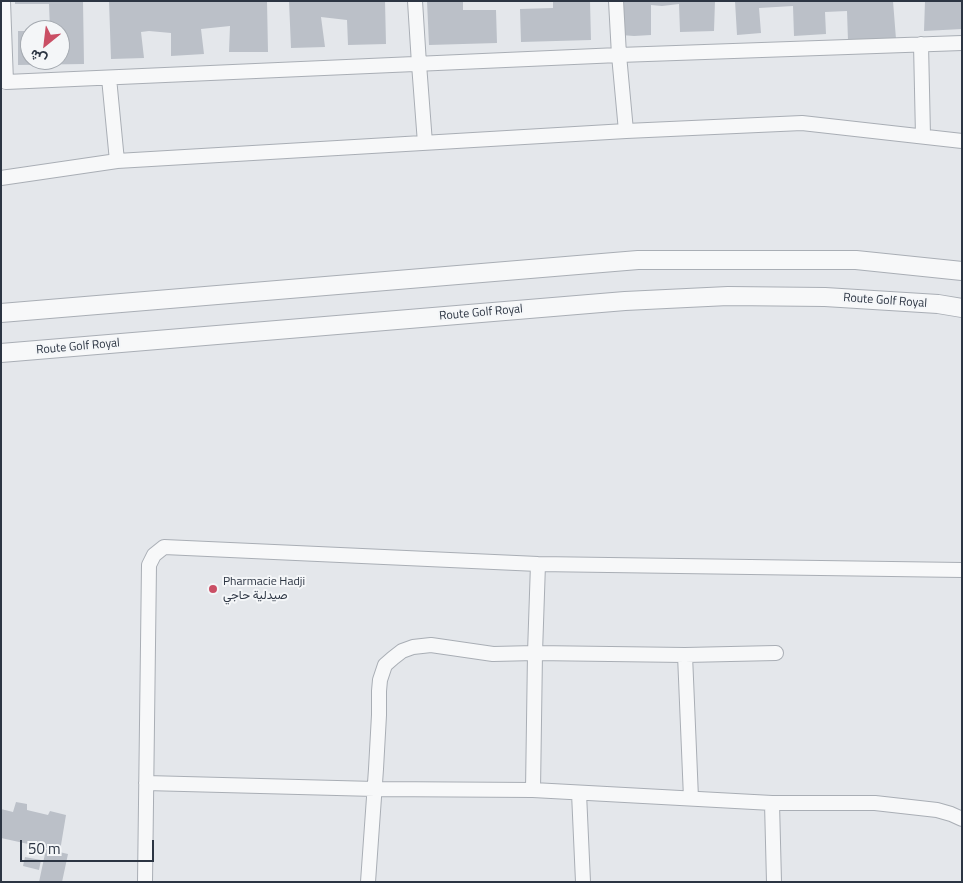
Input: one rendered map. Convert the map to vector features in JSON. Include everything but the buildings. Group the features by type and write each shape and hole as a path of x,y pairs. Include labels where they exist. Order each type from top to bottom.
{"street":[{"path":"3,1 6,82 619,55 962,43"},
{"path":"415,1 425,142"},
{"path":"616,1 626,131"},
{"path":"921,44 923,136"},
{"path":"109,78 117,161"},
{"path":"1,178 117,161 425,142 802,123 962,140"},
{"path":"1,313 638,260 856,260 962,271"},
{"name":"Route Golf Royal","path":"1,353 625,301 728,296 825,297 938,304 962,308"},
{"path":"145,882 149,565 154,555 164,547 538,564 962,570"},
{"path":"533,790 538,564"},
{"path":"368,882 380,715 380,680 385,666 402,651 431,645 493,654 685,655 776,653"},
{"path":"685,655 691,798"},
{"path":"146,783 375,789 533,790 772,803 875,803 937,810 962,819"},
{"path":"579,793 583,882"},
{"path":"772,803 774,882"}],"place":[{"name":"Pharmacie Hadji صيدلية حاجي","path":"213,589"}]}
